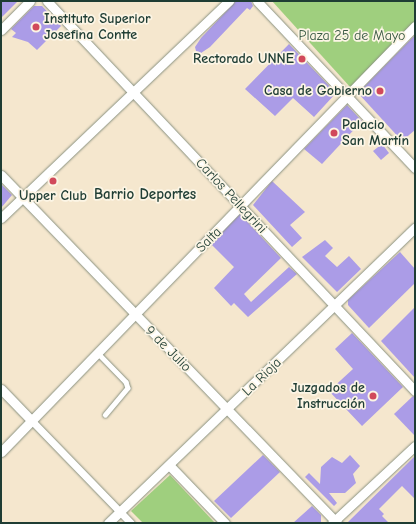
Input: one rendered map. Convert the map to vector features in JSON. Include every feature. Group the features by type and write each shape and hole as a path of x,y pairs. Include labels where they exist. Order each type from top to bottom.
{"street":[{"path":"1,30 30,1"},
{"name":"Carlos Pellegrini","path":"47,1 415,391"},
{"path":"1,218 132,91 229,1"},
{"path":"257,1 415,168"},
{"name":"Salta","path":"1,452 242,207 346,96 415,26"},
{"name":"9 de Julio","path":"1,175 334,522"},
{"name":"La Rioja","path":"108,523 228,410 415,228"},
{"path":"1,389 131,523"},
{"path":"334,522 415,446"},
{"path":"169,465 225,523"}],"lane":[{"path":"98,353 126,382 128,388 105,415"}],"green space":[{"name":"Plaza 25 de Mayo","path":"272,1 415,1 415,23 351,88"},
{"path":"170,475 215,523 143,523 131,511"}],"building":[{"path":"1,1 18,1 1,18"},
{"path":"236,1 251,1 253,6 250,10 247,8 210,47 201,53 196,51 195,47 201,38"},
{"name":"Instituto Superior Josefina Contte","path":"34,6 42,6 61,26 37,50 28,42 12,37 16,33 11,29"},
{"path":"415,35 415,130 402,141 358,93"},
{"path":"289,44 336,93 314,117 293,98 275,116 245,89"},
{"name":"Palacio San Martín","path":"347,105 362,121 322,164 304,149"},
{"path":"382,144 389,153 381,160 373,151"},
{"path":"272,181 305,212 290,225 302,238 292,247 253,205"},
{"path":"1,184 12,195 1,208"},
{"path":"240,214 281,258 244,294 251,302 289,267 297,274 248,317 234,303 231,306 214,288 234,267 211,244"},
{"path":"325,240 333,248 325,256 337,267 349,256 361,269 337,292 302,257"},
{"path":"400,252 415,269 415,283 369,328 348,305 348,300"},
{"path":"415,307 415,378 381,341"},
{"path":"352,333 403,387 362,426 329,391 353,369 335,349"},
{"path":"413,396 415,397 415,436 394,414"},
{"path":"263,455 280,472 231,518 214,501"},
{"path":"350,455 360,466 353,474 356,483 345,493 329,493 337,503 334,506 305,477 309,473 320,484 321,467 332,457 342,463"},
{"path":"415,456 415,499 402,486 379,509 384,514 382,516 389,523 347,523"},
{"path":"312,506 321,515 321,523 293,523"}],"place":[{"name":"Instituto Superior Josefina Contte","path":"36,27"},
{"name":"Rectorado UNNE","path":"302,59"},
{"name":"Casa de Gobierno","path":"380,91"},
{"name":"Palacio San Martín","path":"334,133"},
{"name":"Upper Club","path":"53,181"},
{"name":"Juzgados de Instrucción","path":"373,396"}],"district":[{"name":"Barrio Deportes","path":"145,195"}]}
